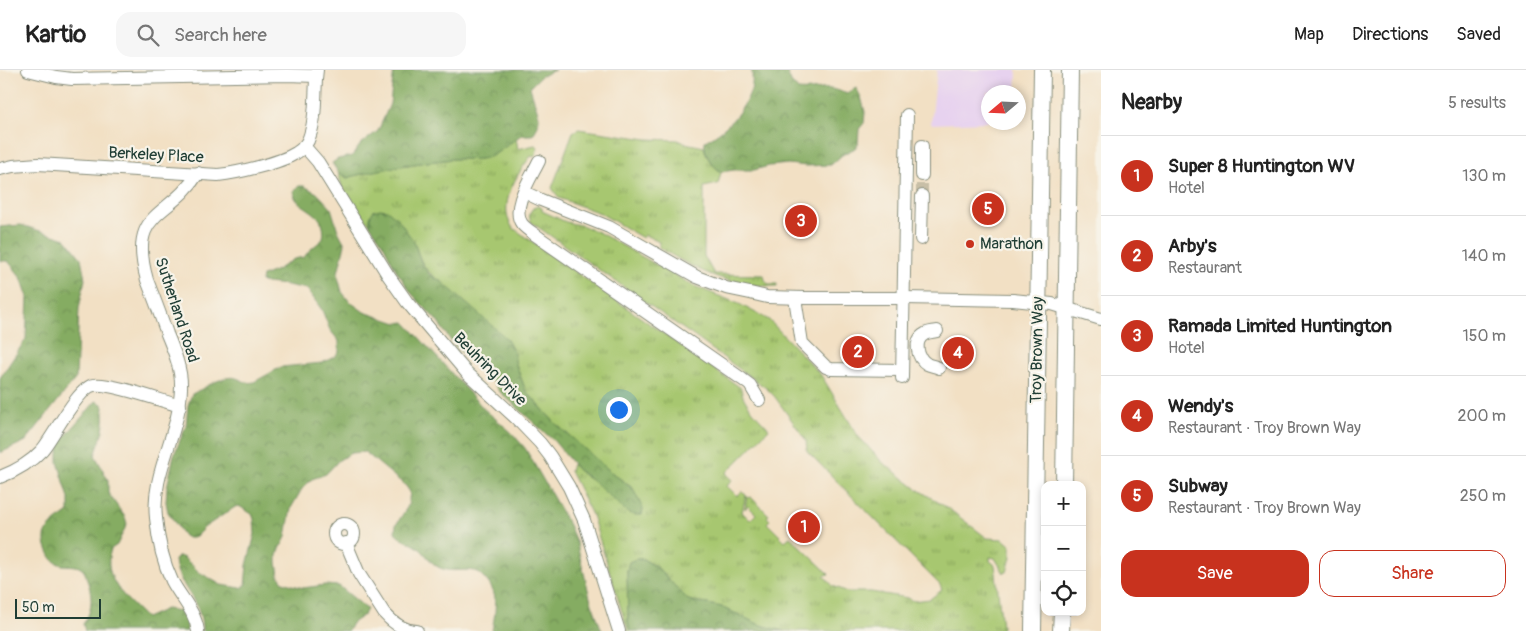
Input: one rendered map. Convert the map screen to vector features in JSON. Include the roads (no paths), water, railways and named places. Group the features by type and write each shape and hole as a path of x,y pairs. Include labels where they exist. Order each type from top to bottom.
{"main road":[{"name":"Troy Brown Way","path":"1033,631 1042,70"},
{"name":"Troy Brown Way","path":"1064,481 1070,70"},
{"path":"1061,631 1062,616"}],"street":[{"path":"28,70 72,79 316,73 313,126 304,146"},
{"path":"794,298 802,343 826,367 832,370 902,374 907,115"},
{"name":"Berkeley Place","path":"0,169 18,165 38,164 218,174 241,171 286,158 298,152 304,146"},
{"name":"Beuhring Drive","path":"304,146 318,162 388,275 407,302 466,372 516,418 550,456 569,488 584,520 618,631"},
{"path":"922,146 922,175"},
{"path":"539,161 524,192 518,210 521,222 526,228 742,379 750,385 759,400"},
{"name":"Sutherland Road","path":"198,173 189,186 155,215 145,230 142,244 147,280 180,372 182,386 180,406 159,478 156,504 158,530 171,578 192,612 198,631"},
{"path":"524,192 609,228 697,277 726,288 767,297 1013,300 1037,302 1067,308 1101,319"},
{"path":"921,239 922,196"},
{"path":"937,331 924,334 920,338 918,350 920,358 927,364 939,368"},
{"path":"0,477 20,468 42,450 77,398 87,387 92,385 98,384 115,388 180,406"},
{"path":"346,543 359,574 387,617 406,630 417,631"}],"tunnel":[{"path":"922,175 922,196"}],"place":[{"name":"Subway","path":"988,209"},
{"name":"Ramada Limited Huntington","path":"801,221"},
{"name":"Marathon","path":"970,244"},
{"name":"Arby's","path":"858,352"},
{"name":"Wendy's","path":"958,353"},
{"name":"Super 8 Huntington WV","path":"804,527"}]}
